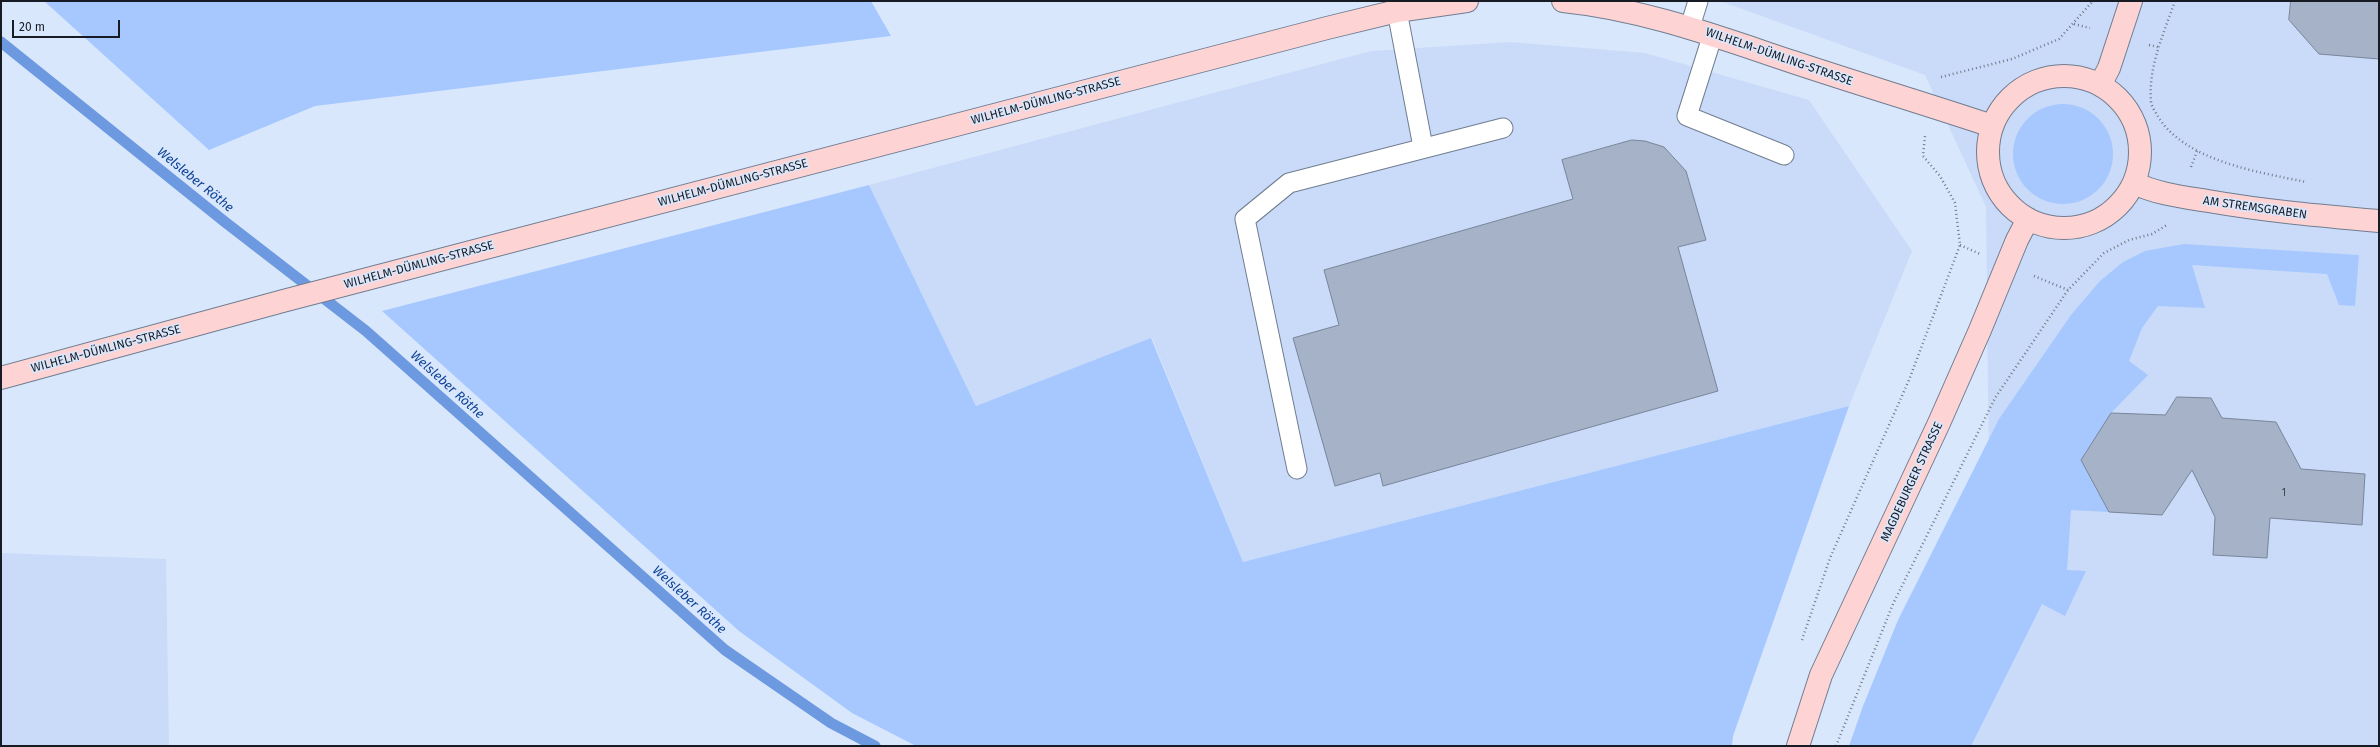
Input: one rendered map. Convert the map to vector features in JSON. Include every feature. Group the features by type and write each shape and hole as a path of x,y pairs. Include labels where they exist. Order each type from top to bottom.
{"street":[{"name":"WILHELM-DÜMLING-STRASSE","path":"1,378 347,284 1397,11 1467,1"},
{"name":"WILHELM-DÜMLING-STRASSE","path":"1563,1 1631,12 1690,27 1893,95 1992,126"},
{"path":"2100,85 2109,68 2131,1"},
{"path":"2052,76 2079,76 2100,85 2120,100 2133,119 2140,141 2140,163 2134,183 2122,202 2106,216 2087,225 2066,229 2045,227 2028,219 2008,205 1995,187 1988,166 1987,144 1992,126 2006,101 2027,84 2052,76"},
{"name":"AM STREMSGRABEN","path":"2134,183 2147,189 2179,196 2303,215 2379,220"},
{"name":"MAGDEBURGER STRASSE","path":"1798,746 1821,676 1939,423 1980,330 2017,240 2028,219"}],"lane":[{"path":"1690,27 1698,1"},
{"path":"1397,11 1423,147"},
{"path":"1713,34 1687,116 1784,155"},
{"path":"1297,469 1245,219 1289,183 1423,147 1503,128"}],"path":[{"path":"1893,95 1948,75 2012,59 2059,39 2093,1"},
{"path":"2175,1 2158,47 2152,80 2151,103 2162,123 2181,142 2213,158 2314,183"},
{"path":"1801,641 1830,558 1909,380 1960,245 1955,203 1940,176 1923,156 1926,136"},
{"path":"1836,746 1893,604 1996,398 2068,290 2104,253 2129,240 2152,234 2167,226 2197,151"}],"shaded area":[{"path":"44,1 871,1 891,36 315,106 209,150"},
{"path":"1720,1 2379,1 2379,746 1910,746 1989,484 1986,207 1925,75"},
{"path":"1511,42 1645,53 1809,100 1912,251 1849,406 1243,562 1152,338 976,406 869,185 1371,51"},
{"path":"2063,104 2082,108 2098,119 2109,135 2113,154 2109,173 2098,189 2082,200 2063,204 2044,200 2028,189 2017,173 2013,154 2017,135 2028,119 2044,108"},
{"path":"869,185 976,406 1151,338 1243,562 1849,406 1733,736 1732,746 916,746 852,713 739,631 382,311"},
{"path":"2184,244 2359,255 2355,306 2339,305 2327,274 2192,265 2205,308 2158,306 2142,328 2129,361 2148,375 2111,413 2081,460 2109,512 2071,510 2067,570 2086,571 2065,616 2042,604 1971,746 1849,746 1863,706 1898,620 1999,419 2071,315 2100,281 2123,262 2145,251"},
{"path":"1,553 166,559 169,746 1,746"}],"building":[{"path":"2291,1 2379,1 2379,59 2319,54 2289,20"},
{"path":"1632,140 1645,141 1664,147 1686,171 1706,240 1678,247 1718,391 1383,486 1380,473 1335,486 1293,338 1339,325 1324,270 1573,199 1562,160"},
{"path":"2177,397 2211,398 2222,418 2276,422 2301,469 2365,474 2362,525 2270,518 2267,558 2213,555 2215,517 2192,470 2162,515 2109,512 2081,460 2111,413 2165,415"}],"waterway":[{"name":"Welsleber Röthe","path":"1,42 225,222 366,331 725,650 831,723 875,746"}]}
